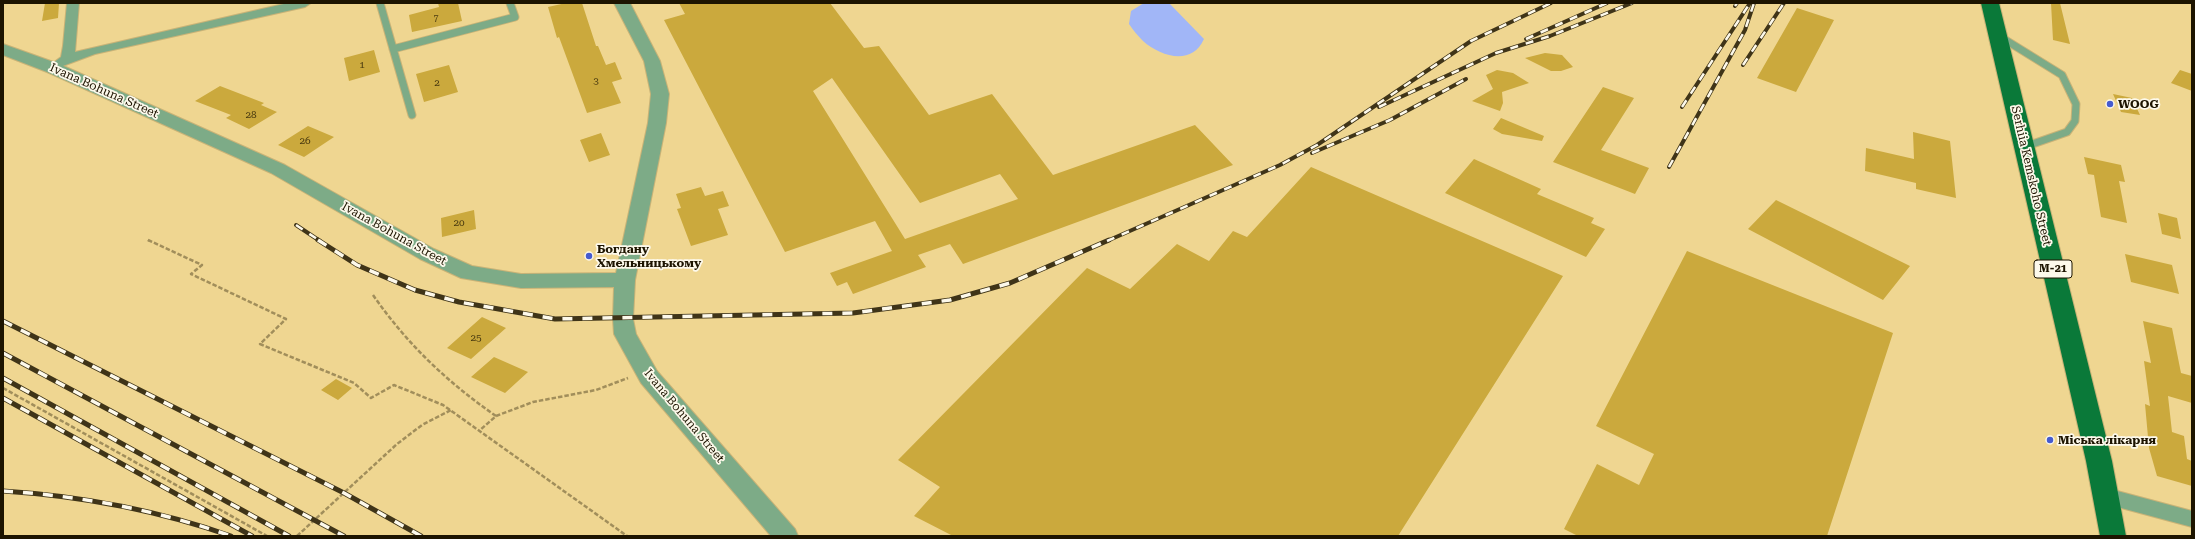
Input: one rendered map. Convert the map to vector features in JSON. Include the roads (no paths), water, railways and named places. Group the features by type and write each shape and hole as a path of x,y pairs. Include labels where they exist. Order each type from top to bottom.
{"highway":[{"name":"Serhiia Kemskoho Street","path":"1990,3 1999,35 2106,496 2113,536"}],"street":[{"path":"60,63 70,46 73,3"},
{"path":"60,63 98,49 305,3"},
{"path":"622,3 652,61 660,94 657,123 625,280"},
{"name":"Ivana Bohuna Street","path":"3,49 60,63 278,169 427,254 468,273 521,280 625,280 623,319 625,334 646,372 786,536"},
{"path":"2106,496 2192,519"}],"lane":[{"path":"380,3 412,115"},
{"path":"393,49 515,17 510,3"},
{"path":"1999,35 2062,75 2076,104 2075,121 2067,132 2024,147"}],"water":[{"path":"1144,3 1169,3 1204,39 1199,47 1192,53 1184,56 1176,56 1167,55 1150,47 1129,24 1131,11"}],"railway":[{"path":"1107,241 1280,165 1317,145 1471,41 1551,3"},
{"path":"1526,39 1607,3"},
{"path":"1379,107 1496,53 1550,36 1632,3"},
{"path":"1682,107 1750,3"},
{"path":"1669,167 1745,30 1754,3"},
{"path":"1743,65 1784,3"},
{"path":"1312,153 1390,120 1466,79"},
{"path":"296,225 320,241"},
{"path":"318,240 357,265 415,290 459,302 555,319 853,313 950,300 1010,283 1109,240"},
{"path":"3,321 344,493 421,536"},
{"path":"3,353 344,536"},
{"path":"3,378 289,536"},
{"path":"3,398 252,536"},
{"path":"3,491 62,496 119,506 175,519 231,536"}],"place":[{"name":"WOOG","path":"2110,104"},
{"name":"Богдану Хмельницькому","path":"589,256"},
{"name":"Міська лікарня","path":"2050,440"}]}
